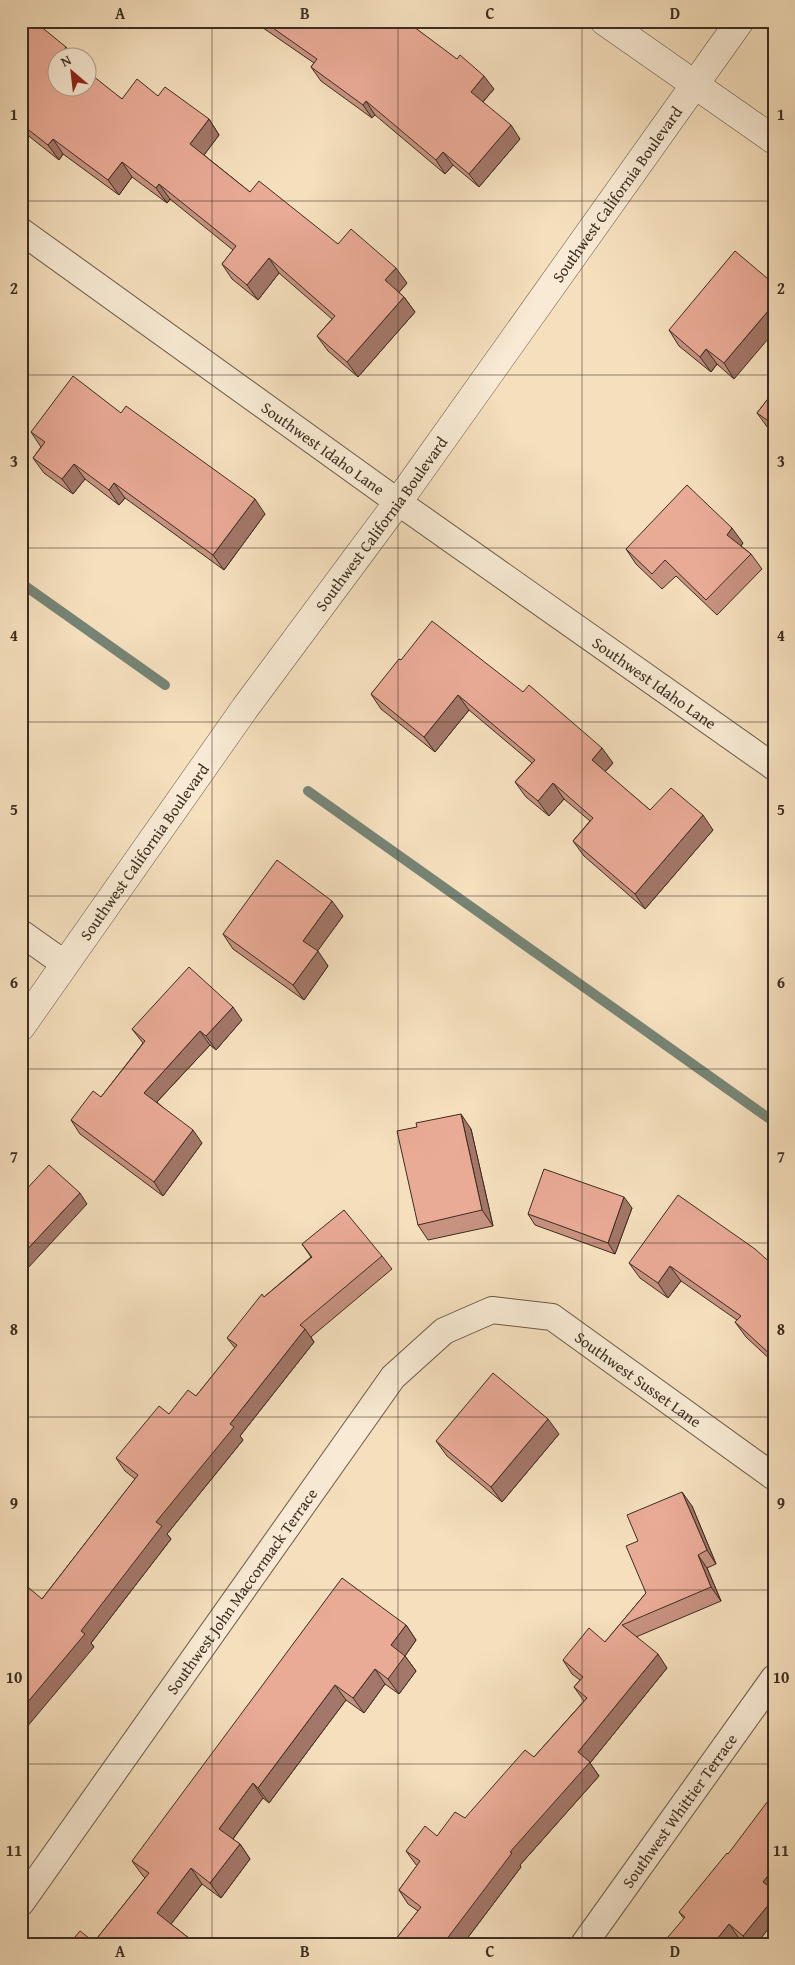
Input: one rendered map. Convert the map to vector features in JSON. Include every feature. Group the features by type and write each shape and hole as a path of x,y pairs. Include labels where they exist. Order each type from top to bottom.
{"street":[{"path":"604,21 774,140"},
{"name":"Southwest California Boulevard","path":"21,1027 245,708 398,502 740,21"},
{"name":"Southwest Idaho Lane","path":"21,231 398,502 774,767"},
{"path":"21,933 66,964"},
{"name":"Southwest Susset Lane","path":"492,1310 552,1317 774,1477"},
{"name":"Southwest John Maccormack Terrace","path":"21,1903 394,1376 444,1330 492,1310"},
{"name":"Southwest Whittier Terrace","path":"584,1944 774,1678"}],"building":[{"path":"26,21 34,21 66,47 48,48 48,98 98,98 98,80 122,99 137,79 158,96 165,87 209,119 190,144 250,192 259,181 338,244 351,229 396,268 385,280 404,297 347,362 317,336 335,316 269,258 247,285 222,264 236,246 159,184 156,188 122,162 108,180 53,139 48,145 21,124 21,119 29,109 21,103 21,28"},
{"path":"263,21 406,21 457,59 460,55 484,76 471,92 511,125 469,174 443,152 436,160 366,101 363,105 311,67 317,59"},
{"path":"735,251 774,284 774,304 724,363 706,349 700,357 669,330"},
{"path":"73,376 121,413 126,406 255,499 213,555 114,483 109,490 74,464 62,479 33,458 45,442 31,432"},
{"path":"774,391 774,425 757,413"},
{"path":"687,485 732,528 727,535 751,554 706,600 665,560 652,574 626,549"},
{"path":"432,621 523,692 529,685 602,748 592,760 650,810 671,788 703,815 635,894 573,841 593,818 553,783 538,801 515,782 535,760 458,695 424,737 371,694"},
{"path":"277,860 332,901 303,941 318,951 293,985 223,934"},
{"path":"189,967 233,1007 206,1036 200,1031 144,1093 193,1130 154,1182 71,1120 93,1091 101,1097 145,1041 132,1029"},
{"path":"774,977 774,987 769,984"},
{"path":"461,1114 482,1210 418,1225 397,1131 417,1127 416,1123"},
{"path":"49,1165 80,1193 21,1256 21,1195"},
{"path":"544,1169 624,1197 608,1243 528,1214"},
{"path":"678,1195 755,1249 774,1266 774,1353 772,1356 735,1322 741,1316 670,1266 658,1283 629,1263"},
{"path":"344,1210 382,1256 300,1325 305,1329 230,1424 234,1427 156,1522 162,1526 81,1631 85,1634 21,1710 21,1597 29,1588 42,1599 138,1475 116,1458 159,1406 169,1414 188,1390 196,1396 237,1345 227,1338 262,1294 264,1297 312,1257 302,1244"},
{"path":"493,1373 548,1419 491,1487 436,1441"},
{"path":"682,1492 707,1550 698,1555 711,1587 622,1625 658,1654 578,1752 590,1762 510,1852 512,1853 443,1944 392,1944 421,1907 399,1890 420,1861 406,1851 425,1826 437,1836 455,1812 465,1818 525,1750 534,1757 587,1698 574,1687 583,1677 563,1660 589,1628 605,1642 646,1593 626,1546 638,1541 627,1515"},
{"path":"342,1578 406,1625 391,1645 405,1656 388,1679 375,1669 353,1698 335,1685 258,1788 253,1783 219,1829 240,1844 210,1883 191,1868 157,1913 190,1939 186,1944 69,1944 80,1931 94,1942 149,1873 132,1861"},
{"path":"774,1793 774,1868 763,1882 774,1890 774,1898 743,1936 729,1924 713,1944 662,1944 685,1917 679,1912 728,1854"}],"waterway":[{"path":"21,583 165,685"},
{"path":"308,791 774,1122"}]}
